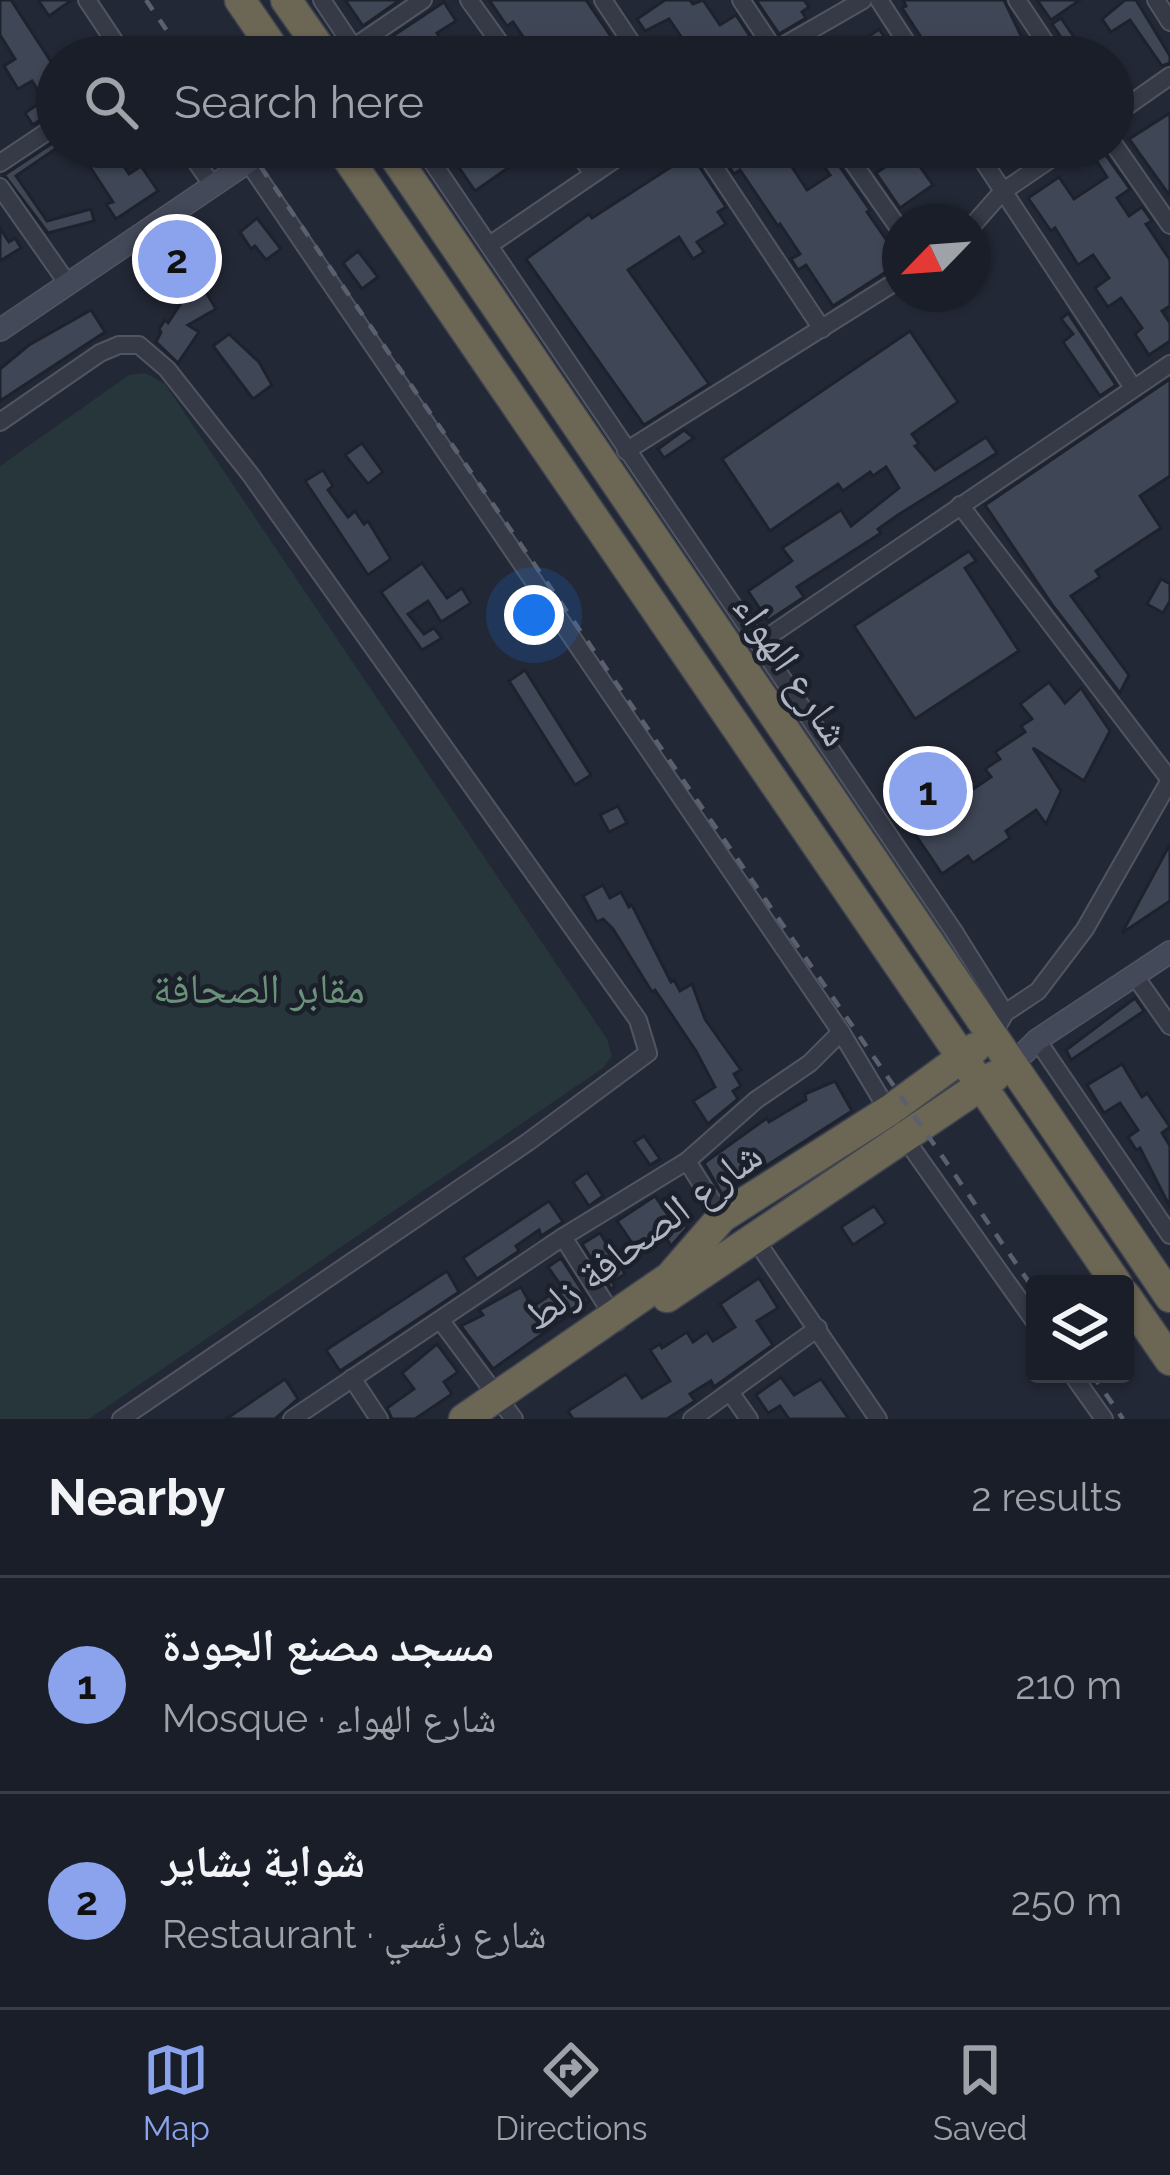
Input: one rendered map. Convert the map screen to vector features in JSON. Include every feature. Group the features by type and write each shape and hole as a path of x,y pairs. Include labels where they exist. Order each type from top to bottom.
{"highway":[{"path":"240,0 265,36"},
{"path":"286,0 327,36"},
{"name":"شارع الهواء","path":"354,168 1111,1275"},
{"name":"شارع الهواء","path":"403,168 710,597 998,1026 1012,1065 1170,1297"},
{"name":"شارع الصحافة زلط","path":"617,1322 754,1239 897,1123 959,1057 998,1026"},
{"name":"شارع الصحافة زلط","path":"464,1419 501,1410 617,1322 670,1277 722,1217 1012,1065"},
{"path":"1134,1308 1170,1360"}],"street":[{"path":"87,0 111,36"},
{"path":"322,0 339,36"},
{"path":"372,36 423,0"},
{"path":"469,0 495,36"},
{"path":"603,0 627,36"},
{"path":"741,0 761,36"},
{"path":"803,36 863,0"},
{"path":"879,0 902,36"},
{"path":"1017,0 1041,36"},
{"path":"1156,0 1170,22"},
{"path":"1134,101 1170,76"},
{"path":"0,163 36,138"},
{"path":"201,168 213,186"},
{"path":"0,330 239,168"},
{"path":"252,168 1026,1309"},
{"path":"437,168 626,451 710,597 759,643 998,1026 1038,991 1085,929 1170,780 960,505"},
{"path":"589,168 593,174"},
{"path":"490,244 602,168"},
{"path":"715,168 822,329"},
{"path":"857,168 882,204"},
{"path":"987,168 1132,386"},
{"path":"990,206 1037,168"},
{"path":"1130,168 1170,225"},
{"path":"0,187 68,284"},
{"path":"626,451 882,291"},
{"path":"0,422 100,352 118,345 139,346 158,360 250,474 443,743 638,1020 649,1053 528,1142 122,1419"},
{"path":"759,643 1170,364"},
{"path":"1012,1065 1036,1040 1170,952"},
{"path":"1135,976 1170,1026"},
{"path":"292,1419 562,1237 687,1162 756,1100 811,1064 841,1032"},
{"path":"1036,1040 1170,1235"},
{"path":"687,1162 722,1217"},
{"path":"562,1237 617,1322"},
{"path":"754,1239 878,1419"},
{"path":"441,1321 501,1410"},
{"path":"692,1419 818,1328"},
{"path":"352,1378 379,1419"},
{"path":"1078,1383 1104,1419"},
{"path":"730,1392 748,1419"}],"green space":[{"name":"مقابر الصحافة","path":"145,373 165,384 607,1039 612,1056 603,1068 89,1419 0,1419 0,466 129,375"}],"building":[{"path":"0,0 11,0 36,39 36,87 32,81 18,89 4,66 15,59 0,35"},
{"path":"38,0 72,0 49,16"},
{"path":"345,0 400,0 363,26"},
{"path":"489,0 586,0 611,36 523,36 513,22 507,26"},
{"path":"665,0 693,4 703,0 720,25 736,15 750,36 681,36 669,19 645,31 637,19"},
{"path":"756,0 804,0 809,7 802,12 806,18 779,34"},
{"path":"903,0 1004,0 1021,36 920,36 902,8 906,6"},
{"path":"1037,0 1080,0 1051,20"},
{"path":"1125,0 1136,0 1170,63 1162,66 1130,20 1111,32 1102,19"},
{"path":"444,2 456,21 439,36 393,36"},
{"path":"1061,18 1073,36 1060,36 1052,24"},
{"path":"36,105 36,123 33,125 25,113"},
{"path":"1170,113 1170,196 1134,146 1134,136"},
{"path":"36,154 36,162 16,176 47,221 91,209 94,221 48,233 4,175"},
{"path":"91,168 125,168 129,174 142,168 158,191 116,219 106,204 113,202"},
{"path":"459,168 508,168 475,191"},
{"path":"669,168 700,168 726,207 718,212 726,224 697,242 704,252 693,259 679,237 628,270 709,384 644,425 526,259 589,214 592,218"},
{"path":"730,168 793,168 807,190 830,175 825,168 841,168 882,233 882,275 833,306 806,265 798,270 791,259 800,254 740,170 734,174"},
{"path":"884,168 921,168 933,185 906,204 897,204 876,173"},
{"path":"1101,168 1115,168 1130,189 1117,198 1129,216 1142,207 1152,221 1146,224 1170,260 1170,306 1162,311 1170,323 1170,341 1149,355 1135,334 1142,328 1121,298 1108,307 1095,288 1109,278 1093,255 1078,265 1055,228 1051,231 1028,198 1059,177 1074,199 1107,177"},
{"path":"257,218 281,249 266,260 240,232"},
{"path":"0,228 9,242 15,238 21,248 0,261"},
{"path":"179,239 201,268 194,272 216,309 188,325 199,332 178,363 156,342 159,329 183,300 171,280 149,292 136,268"},
{"path":"358,251 378,277 362,289 343,263"},
{"path":"91,310 105,332 0,401 0,369 29,345"},
{"path":"1068,313 1116,385 1100,396 1063,342 1073,334 1061,319"},
{"path":"910,331 958,402 912,434 919,444 915,446 935,470 986,437 997,453 797,587 804,597 768,621 748,591 792,561 782,548 841,510 851,526 899,488 886,467 873,476 870,472 843,491 838,484 770,531 722,459"},
{"path":"229,334 259,362 272,385 253,399 213,346"},
{"path":"1170,379 1170,476 1140,496 1161,528 1096,571 1100,577 1071,596 1129,675 1120,693 1053,606 985,505"},
{"path":"684,430 694,438 664,458 658,449"},
{"path":"362,443 383,472 368,484 345,455"},
{"path":"323,470 333,486 328,490 348,517 355,511 364,524 368,521 391,559 368,575 305,481"},
{"path":"969,551 976,561 965,568 1019,651 915,719 854,626"},
{"path":"422,563 447,598 462,588 471,603 441,622 428,601 408,614 424,634 434,628 442,638 422,650 381,592"},
{"path":"1161,579 1170,584 1170,601 1163,613 1147,604"},
{"path":"525,670 591,775 575,785 509,681"},
{"path":"1049,682 1065,703 1081,688 1110,731 1084,781 1033,748 1061,791 1046,824 1036,810 1006,831 1010,838 973,863 968,856 942,874 915,834 991,777 985,769 1000,759 995,752 1025,732 1021,726 1032,719 1020,704"},
{"path":"900,770 915,784 900,800 885,786"},
{"path":"618,806 627,823 609,832 600,815"},
{"path":"1170,844 1170,901 1122,933"},
{"path":"603,885 610,898 621,892 632,905 671,982 680,991 692,984 705,1019 741,1070 734,1074 741,1086 733,1091 738,1099 708,1124 693,1101 715,1087 696,1051 613,929 603,919 597,922 583,896"},
{"path":"1135,998 1144,1011 1071,1060 1066,1050"},
{"path":"1122,1064 1142,1097 1147,1093 1170,1127 1162,1133 1170,1146 1170,1207 1140,1148 1136,1150 1128,1137 1138,1130 1120,1103 1104,1113 1087,1085"},
{"path":"835,1081 852,1111 722,1194 704,1163 767,1118 769,1122 806,1100 805,1094"},
{"path":"644,1136 660,1159 650,1165 634,1142"},
{"path":"587,1172 603,1196 589,1206 573,1182"},
{"path":"655,1196 670,1218 678,1213 687,1228 671,1246 665,1236 639,1253 617,1221"},
{"path":"549,1201 563,1222 541,1236 539,1230 516,1246 519,1251 477,1279 463,1258"},
{"path":"874,1206 886,1223 853,1245 841,1227"},
{"path":"600,1233 625,1274 612,1282 611,1289 582,1244"},
{"path":"561,1258 589,1301 493,1369 461,1326 483,1315 479,1310 521,1287 532,1307 562,1287 548,1267"},
{"path":"447,1271 459,1292 340,1371 326,1350"},
{"path":"759,1278 778,1308 757,1321 773,1345 714,1387 711,1381 690,1394 695,1401 667,1419 573,1419 568,1411 626,1374 642,1398 670,1381 650,1350 687,1332 693,1342 707,1332 713,1341 735,1327 720,1304"},
{"path":"437,1344 458,1372 444,1382 452,1394 415,1419 392,1419 387,1408 414,1389 402,1373"},
{"path":"781,1377 794,1395 821,1379 849,1419 789,1419 780,1406 768,1413 756,1395"},
{"path":"285,1379 298,1399 275,1419 226,1419"}],"railway":[{"path":"146,0 171,36"},
{"path":"261,168 1026,1278"},
{"path":"1098,1383 1123,1419"}],"place":[{"name":"شواية بشاير","path":"177,259"},
{"name":"مسجد مصنع الجودة","path":"928,791"}]}
